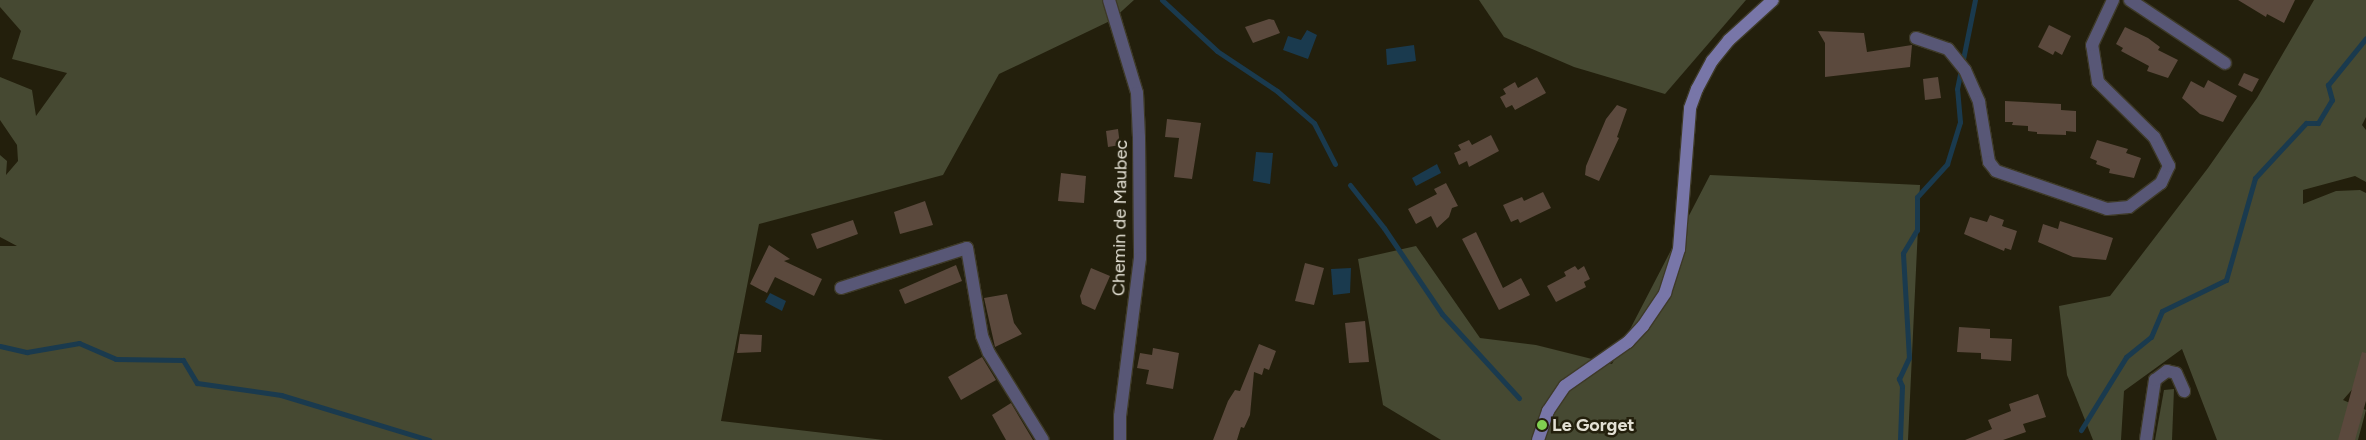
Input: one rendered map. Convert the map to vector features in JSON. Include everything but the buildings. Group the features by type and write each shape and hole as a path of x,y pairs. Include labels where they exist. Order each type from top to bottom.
{"main road":[{"path":"1538,440 1548,411 1565,386 1628,342 1644,326 1665,293 1679,249 1690,108 1697,89 1712,61 1730,40 1773,0"}],"street":[{"name":"Chemin de Maubec","path":"1109,0 1137,93 1139,146 1139,274 1120,416 1120,440"},
{"path":"1916,38 1948,50 1965,70 1979,102 1989,162 1996,171 2107,209 2129,207 2161,183 2169,166 2154,137 2098,82 2092,45 2113,0"},
{"path":"2130,0 2226,63"},
{"path":"841,288 967,248 982,336 988,354 1043,440"},
{"path":"2146,440 2155,380 2167,371 2176,373 2184,391"}],"green space":[{"path":"0,0 1134,0 1112,20 999,74 943,175 759,224 721,421 884,440 0,440 0,246 17,246 0,237 0,155 7,161 6,175 18,161 17,145 0,120 0,77 32,90 36,116 67,73 12,59 21,31 0,7"},
{"path":"1479,0 1746,0 1665,94 1574,67 1504,37"},
{"path":"2314,0 2366,0 2366,117 2362,125 2366,130 2366,182 2355,176 2303,190 2303,204 2336,191 2360,190 2366,193 2366,353 2356,385 2343,400 2366,410 2358,440 2217,440 2182,349 2124,391 2121,440 2093,440 2067,375 2059,306 2110,296 2208,168 2257,98"},
{"path":"1710,175 1920,185 1908,440 1441,440 1383,405 1358,259 1416,246 1480,338 1536,345 1612,364"},
{"path":"2174,389 2172,440 2155,440 2164,390"}],"water":[{"path":"1307,30 1317,35 1308,59 1283,50 1288,36 1301,40"},
{"path":"1414,45 1416,61 1387,65 1386,49"},
{"path":"1256,152 1273,153 1270,184 1253,181"},
{"path":"1437,164 1441,173 1416,186 1412,178"},
{"path":"1351,268 1350,293 1333,295 1331,269"},
{"path":"770,293 786,301 782,311 765,302"}],"waterway":[{"path":"1162,0 1217,51 1277,91 1314,123 1335,164"},
{"path":"1900,440 1902,386 1899,379 1909,358 1903,253 1917,230 1917,197 1947,164 1960,122 1957,89 1975,0"},
{"path":"2081,430 2126,357 2151,337 2162,311 2226,280 2255,178 2306,123 2318,123 2332,100 2328,85 2366,38"},
{"path":"1350,185 1384,228 1442,314 1519,398"},
{"path":"0,346 27,352 79,343 116,359 183,360 197,383 281,395 429,440"}],"place":[{"name":"Le Gorget","path":"1542,425"}]}
